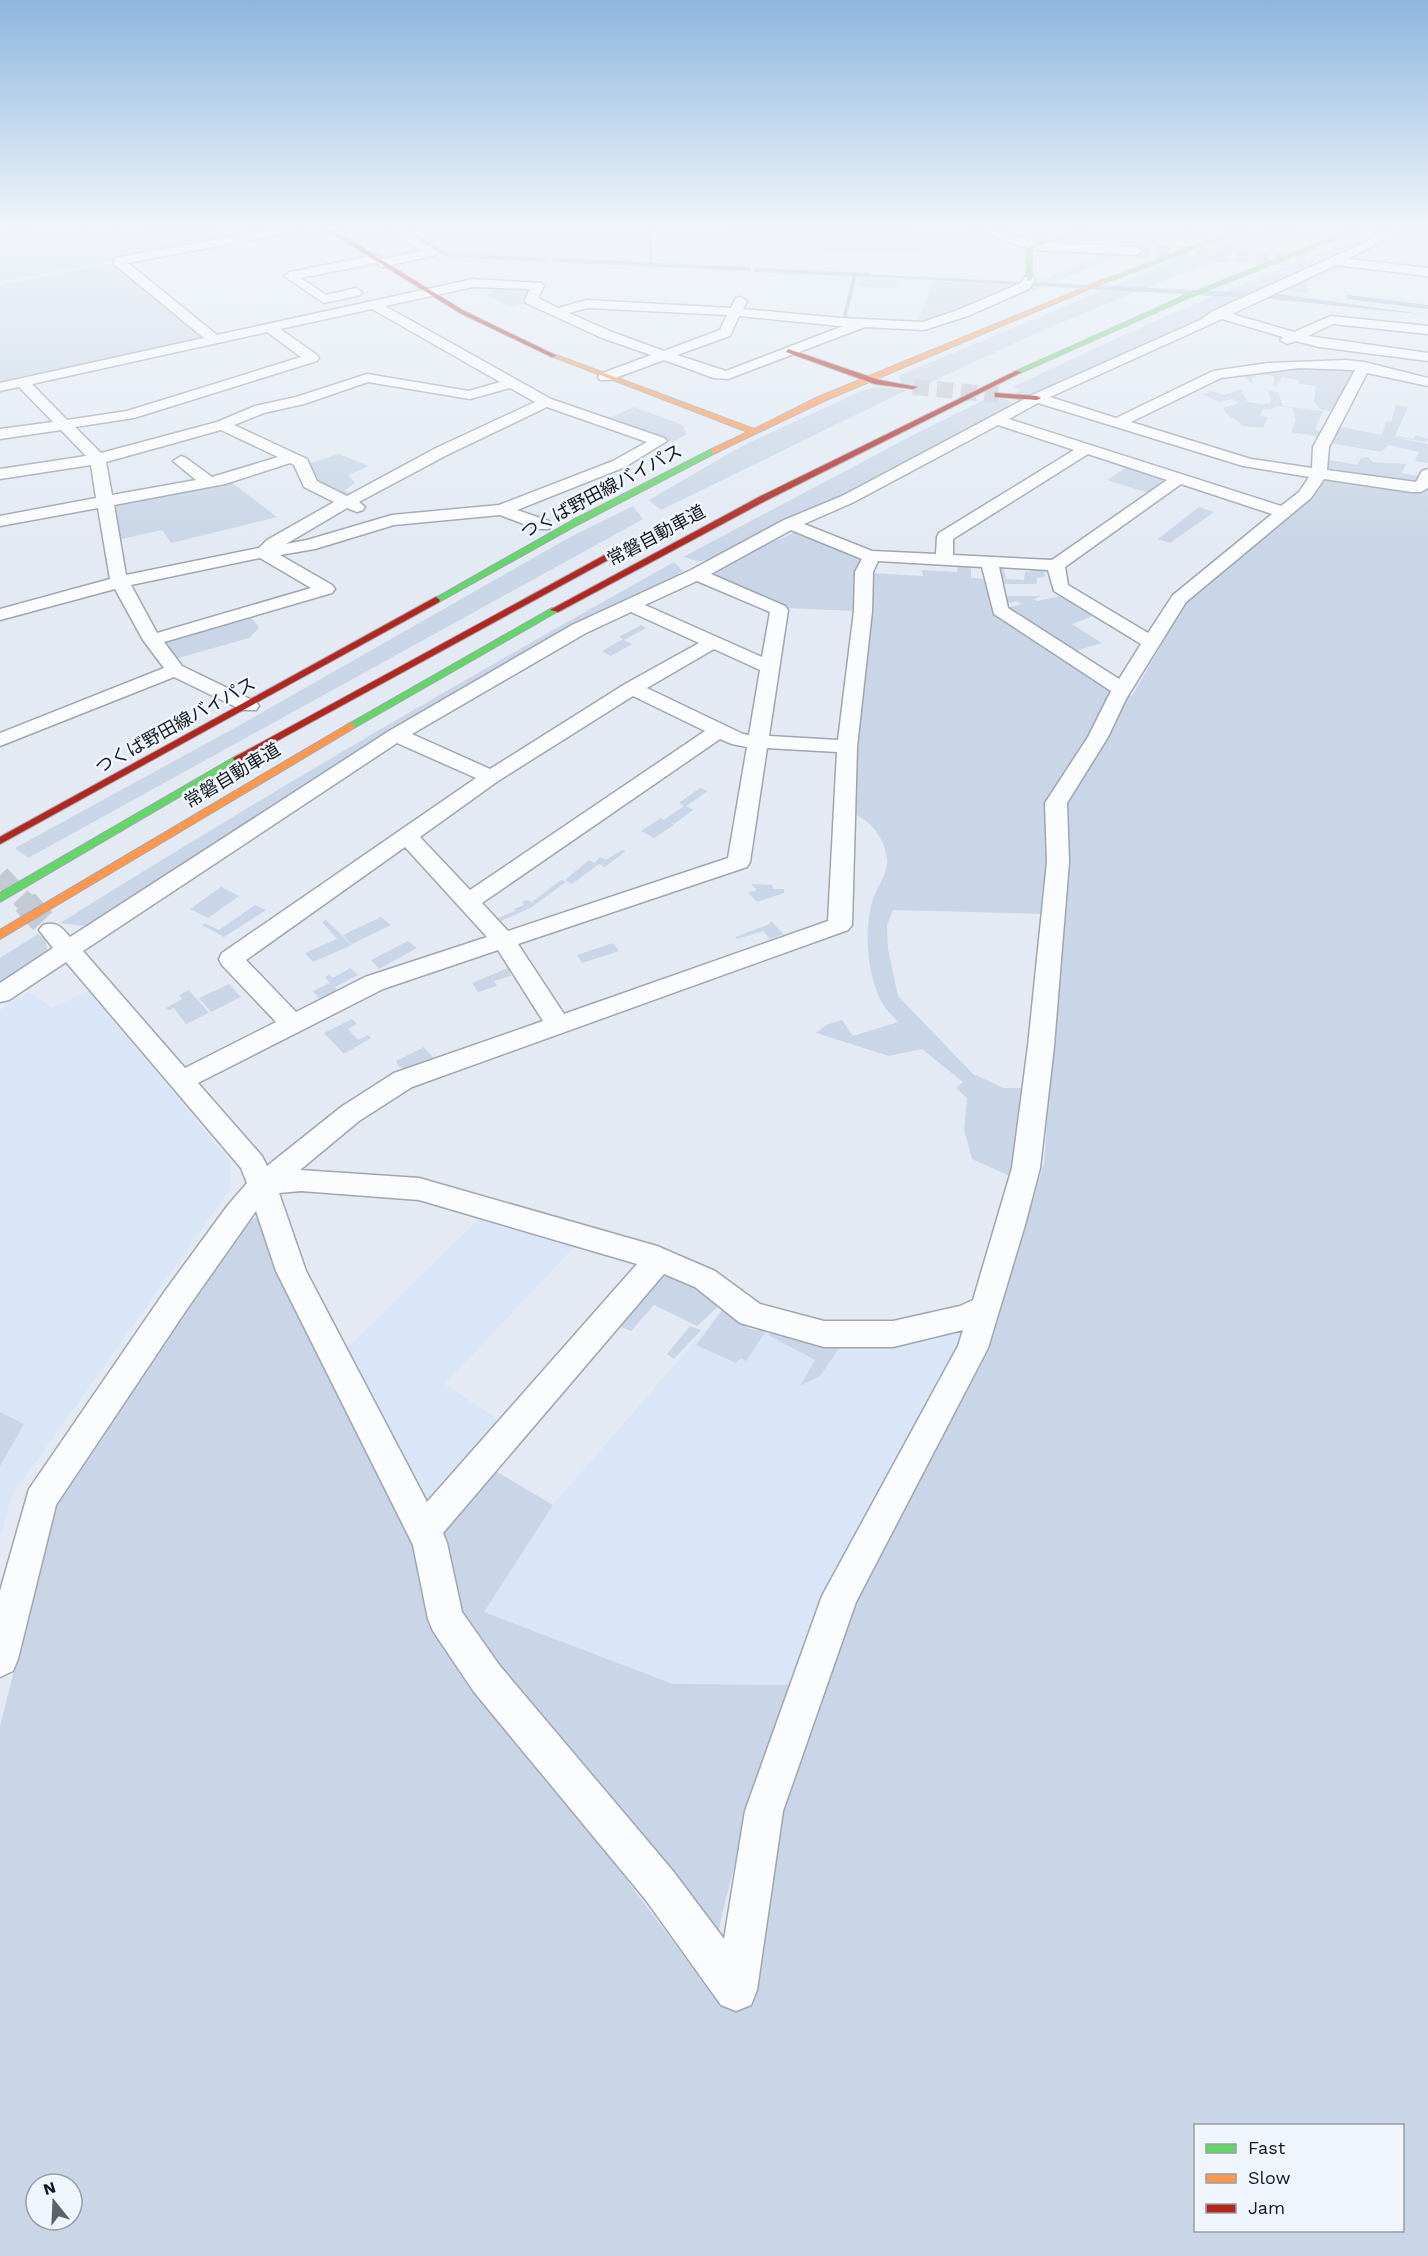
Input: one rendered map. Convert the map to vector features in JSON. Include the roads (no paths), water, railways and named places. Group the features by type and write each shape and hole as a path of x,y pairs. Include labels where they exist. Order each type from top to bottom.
{"main road":[{"path":"503,333 605,377 753,431"},
{"path":"819,385 948,333"},
{"name":"つくば野田線バイパス","path":"0,842 238,697 753,431 868,379 978,333"},
{"name":"常磐自動車道","path":"0,935 461,662 764,498 1006,378 1107,333"},
{"path":"788,351 868,379 913,387"},
{"path":"998,395 1037,398"},
{"path":"714,431 751,414"},
{"name":"つくば野田線バイパス","path":"491,553 583,502"},
{"name":"常磐自動車道","path":"0,898 225,765 437,647 656,530"},
{"name":"つくば野田線バイパス","path":"208,705 238,697"}],"street":[{"path":"206,333 214,340"},
{"path":"0,387 245,333"},
{"path":"0,434 129,415 312,358 277,333"},
{"path":"0,615 120,582 309,545 392,520 502,510 620,464 659,441 546,402 423,333"},
{"path":"603,333 662,356 719,375 728,375 836,333"},
{"path":"607,335 612,333"},
{"path":"605,377 724,333"},
{"path":"0,994 396,735 579,629 697,574 790,524 848,499 1037,398 1182,333"},
{"path":"1282,333 1319,344 1428,357"},
{"path":"1269,367 1253,357 1302,333"},
{"path":"1119,423 1218,374 1269,367 1321,363 1364,366 1428,381"},
{"path":"51,930 252,1163 262,1185 291,1271 430,1544 447,1619 452,1628 487,1679 659,1885 736,1990 764,1812 840,1596 973,1348 987,1307 1026,1168 1041,1046 1058,862 1056,803 1098,737 1122,690 1179,600 1305,495 1318,474 1321,447 1364,366"},
{"path":"0,474 98,459 222,425 260,409 299,401 367,378 470,395"},
{"path":"22,382 98,459 120,582 152,640 175,670 238,697"},
{"path":"442,408 470,395 510,383"},
{"path":"1037,398 1249,463 1420,487 1428,474"},
{"path":"264,553 273,544 344,502 496,424 546,402"},
{"path":"995,419 1282,512"},
{"path":"222,425 301,462 310,484 344,502 392,520"},
{"path":"944,559 945,537 1086,449"},
{"path":"0,521 209,482 290,458"},
{"path":"181,461 209,482"},
{"path":"790,524 872,556 1056,565 1178,479"},
{"path":"502,510 543,525"},
{"path":"152,640 333,593 264,553"},
{"path":"0,1659 41,1500 176,1300 238,1213 262,1185 350,1114 403,1080 840,926 847,747 864,572 872,556"},
{"path":"989,561 1000,610 1122,690"},
{"path":"1056,565 1060,587 1152,643"},
{"path":"182,1081 374,983 739,862 780,610 697,574"},
{"path":"631,604 769,667"},
{"path":"293,1024 231,959 491,777 632,688 714,642"},
{"path":"0,740 175,670"},
{"path":"632,688 739,740 847,747"},
{"path":"467,903 718,731"},
{"path":"396,735 491,777"},
{"path":"406,837 504,941 558,1024"},
{"path":"262,1185 300,1180 419,1189 659,1259 705,1279 751,1314 824,1334 893,1334 965,1317 987,1307"},
{"path":"423,1531 659,1259"}],"tunnel":[{"path":"913,387 998,395"},
{"path":"0,875 27,904"},
{"path":"25,902 51,930"}]}
